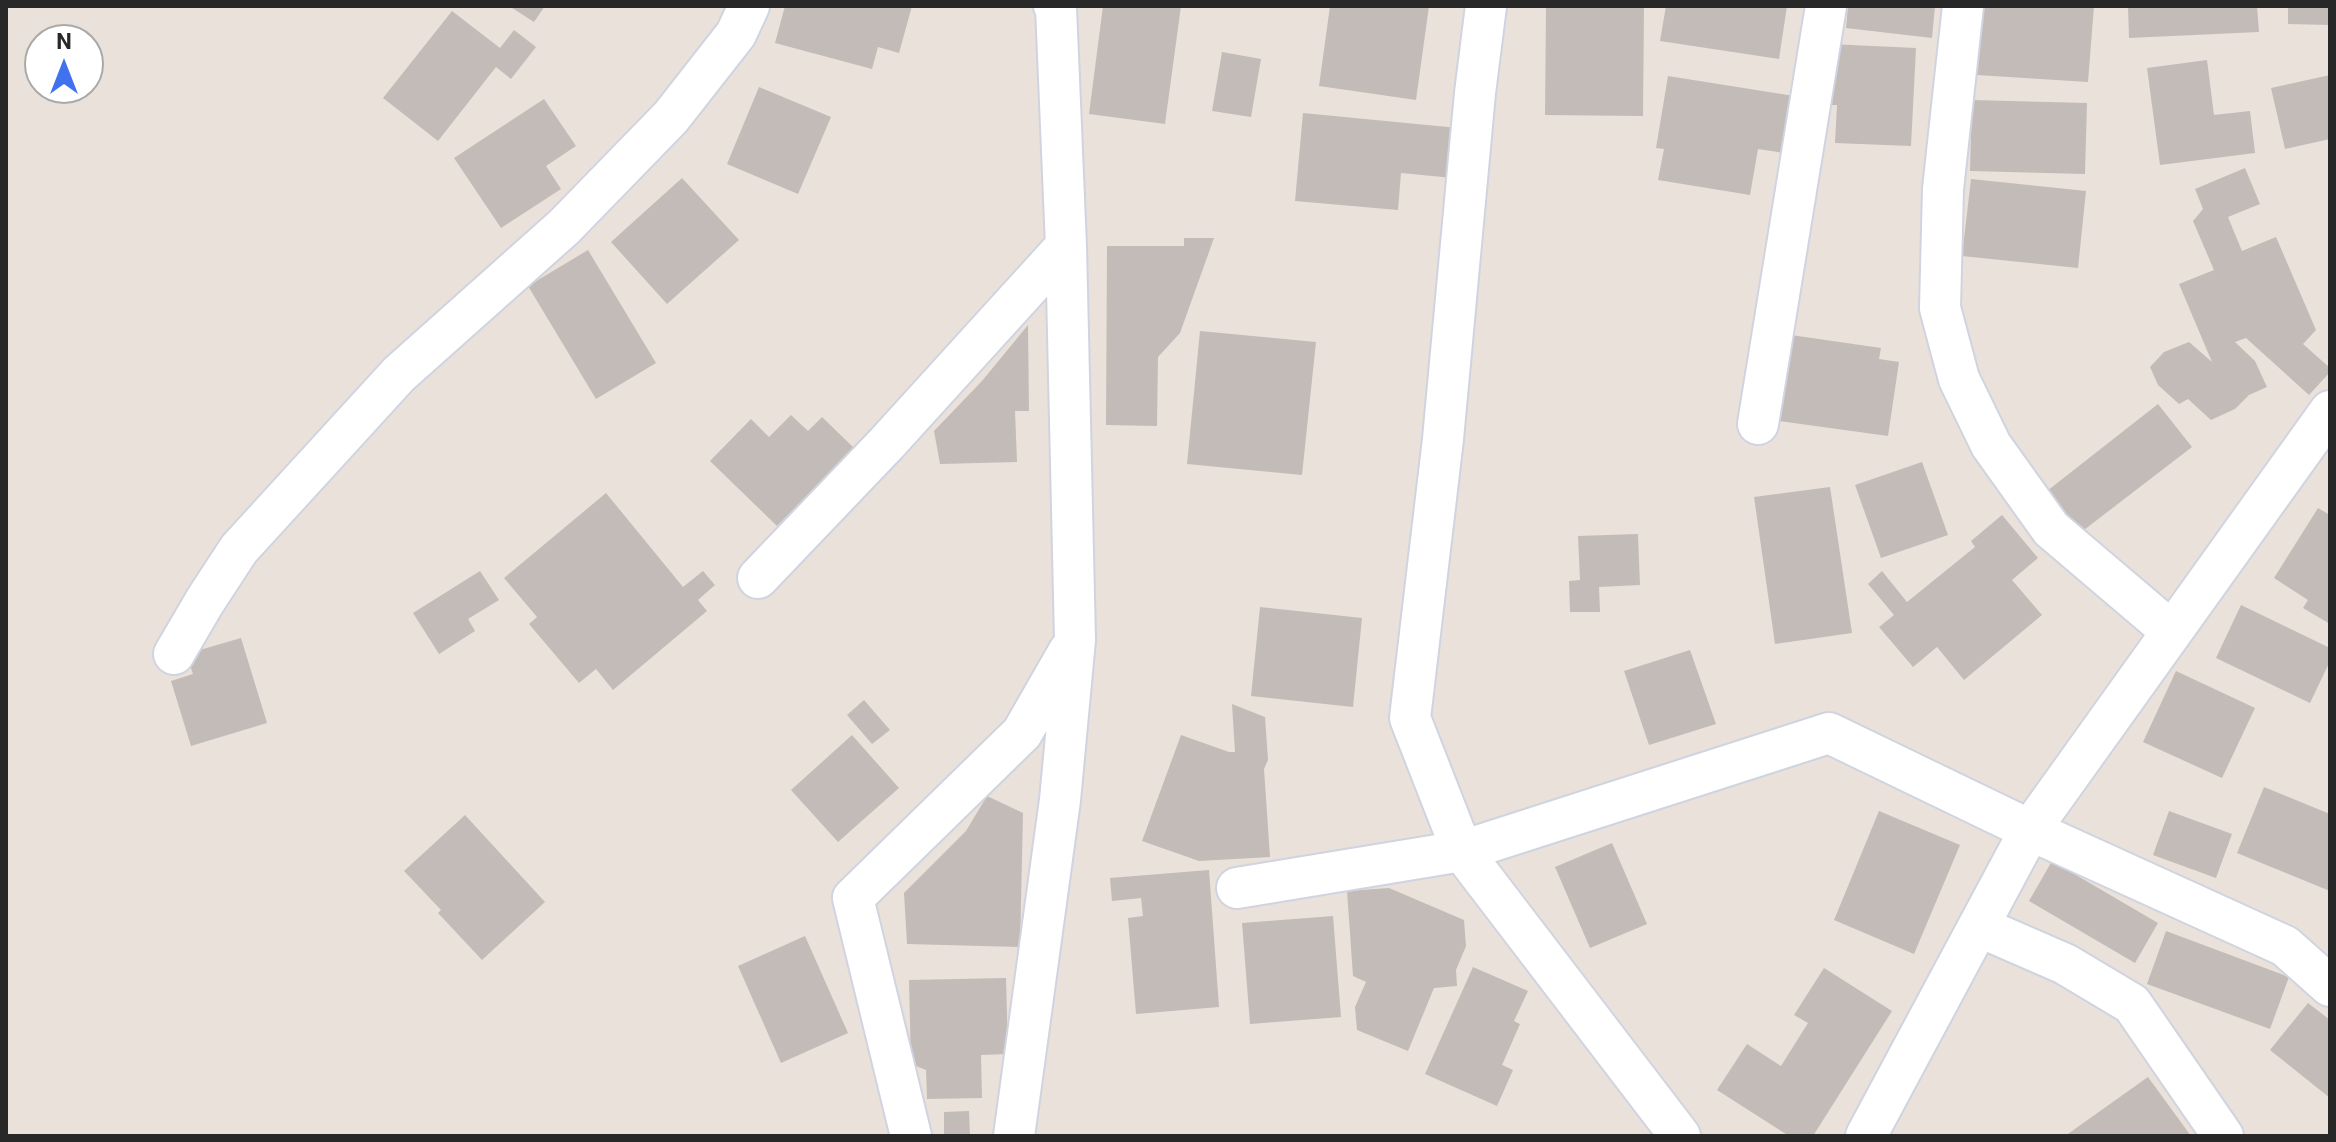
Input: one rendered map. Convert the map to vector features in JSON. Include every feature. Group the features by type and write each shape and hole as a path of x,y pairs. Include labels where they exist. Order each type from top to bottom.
{"street":[{"path":"174,654 239,549 399,374 564,227 671,117 736,34 749,6"},
{"path":"1014,1136 1060,800 1075,640 1066,246 1055,6"},
{"path":"1486,6 1443,439 1410,718 1462,851 1680,1136"},
{"path":"1758,424 1826,6"},
{"path":"1963,6 1943,189 1940,308 1959,379 1991,445 2051,529 2171,631"},
{"path":"758,578 887,443 1066,246"},
{"path":"1866,1136 2030,830 2330,411"},
{"path":"911,1136 853,898 1022,733 1075,640"},
{"path":"1237,888 1462,851 1829,733 2030,830 2285,946 2330,986"},
{"path":"1980,927 2065,964 2132,1004 2223,1136"}],"building":[{"path":"509,6 545,6 534,22"},
{"path":"785,6 912,6 899,53 878,47 872,69 775,43"},
{"path":"1103,6 1181,6 1165,124 1089,114"},
{"path":"1330,6 1429,6 1416,100 1319,86"},
{"path":"1546,6 1644,6 1643,116 1545,115"},
{"path":"1666,6 1787,6 1779,59 1660,41"},
{"path":"1848,6 1935,6 1932,38 1846,28"},
{"path":"1982,6 2094,6 2088,82 1977,75"},
{"path":"2128,6 2257,6 2259,32 2129,38"},
{"path":"2288,6 2330,6 2330,25 2288,24"},
{"path":"452,11 500,48 514,30 536,47 511,79 496,67 438,141 383,98"},
{"path":"1829,44 1916,48 1911,146 1835,143 1837,105 1826,105"},
{"path":"1222,52 1261,59 1251,117 1212,111"},
{"path":"2207,60 2214,115 2250,111 2255,153 2160,165 2147,68"},
{"path":"2330,75 2330,139 2285,149 2271,88"},
{"path":"1668,76 1794,96 1784,153 1758,149 1750,195 1658,180 1664,149 1656,148"},
{"path":"759,87 831,117 798,194 727,164"},
{"path":"544,99 576,146 546,166 561,189 501,228 454,158"},
{"path":"1972,100 2087,103 2085,174 1970,171"},
{"path":"1303,113 1458,128 1453,178 1401,173 1398,210 1295,201"},
{"path":"2245,168 2260,204 2228,217 2242,251 2276,237 2316,330 2303,344 2330,368 2330,372 2309,395 2246,338 2235,342 2255,361 2267,387 2249,395 2235,409 2211,420 2188,399 2179,404 2158,385 2150,367 2164,352 2189,342 2212,362 2179,284 2214,270 2193,221 2203,209 2195,189"},
{"path":"682,178 739,240 667,304 611,242"},
{"path":"1971,179 2086,191 2078,268 1962,256"},
{"path":"1184,238 1214,238 1180,333 1158,357 1157,426 1106,425 1107,246 1184,246"},
{"path":"588,250 656,363 596,399 528,286"},
{"path":"1028,325 1029,411 1015,411 1017,462 940,464 934,431 982,381"},
{"path":"1200,331 1316,342 1302,475 1187,464"},
{"path":"1791,335 1881,348 1879,359 1899,362 1888,436 1779,421"},
{"path":"2158,404 2192,447 2080,533 2047,491"},
{"path":"791,415 808,431 822,417 854,448 777,526 710,461 751,419 769,437"},
{"path":"1922,462 1948,535 1881,558 1855,485"},
{"path":"1830,487 1852,633 1775,644 1754,497"},
{"path":"606,493 683,587 703,571 715,585 698,600 707,611 613,690 596,669 579,683 529,624 537,617 504,578"},
{"path":"2318,508 2330,515 2330,624 2303,608 2308,600 2274,578"},
{"path":"2002,515 2038,558 2012,580 2042,615 1964,680 1937,647 1913,667 1879,627 1894,615 1868,584 1882,571 1907,602 1975,547 1971,541"},
{"path":"1638,534 1640,585 1599,587 1600,612 1570,612 1569,581 1580,580 1578,536"},
{"path":"480,571 499,600 468,619 475,631 439,654 413,613"},
{"path":"2241,605 2330,648 2330,661 2310,703 2216,658"},
{"path":"1260,607 1362,618 1353,707 1251,696"},
{"path":"241,638 267,723 191,746 171,681 193,674 186,654"},
{"path":"1690,650 1716,724 1649,745 1624,671"},
{"path":"2176,671 2255,708 2222,778 2143,742"},
{"path":"864,700 890,730 872,744 847,715"},
{"path":"1232,704 1265,717 1268,760 1264,769 1270,857 1199,861 1142,841 1181,735 1235,752"},
{"path":"852,735 899,788 838,842 791,790"},
{"path":"2264,787 2330,814 2330,891 2237,853"},
{"path":"987,796 1023,813 1020,947 907,944 904,893 966,831"},
{"path":"1879,811 1960,845 1914,954 1834,920"},
{"path":"2169,811 2232,834 2216,878 2153,855"},
{"path":"465,815 545,902 482,960 404,871"},
{"path":"1612,843 1647,924 1590,948 1555,867"},
{"path":"2052,861 2158,923 2135,963 2029,901"},
{"path":"1209,870 1219,1007 1136,1014 1128,918 1143,916 1141,898 1112,901 1110,878"},
{"path":"1389,888 1464,920 1466,946 1456,970 1457,986 1434,988 1408,1051 1357,1030 1355,1007 1366,982 1353,976 1347,891"},
{"path":"1333,916 1341,1017 1250,1024 1242,923"},
{"path":"2166,931 2289,977 2270,1029 2147,984"},
{"path":"805,936 848,1033 781,1063 738,966"},
{"path":"1473,967 1528,991 1514,1021 1520,1024 1502,1065 1513,1070 1497,1106 1425,1074"},
{"path":"1824,968 1892,1011 1813,1136 1789,1136 1717,1090 1747,1044 1781,1066 1808,1023 1794,1015"},
{"path":"1006,978 1008,1054 981,1055 982,1098 927,1099 926,1070 911,1064 909,980"},
{"path":"2308,1003 2330,1020 2330,1098 2270,1050"},
{"path":"2148,1077 2191,1136 2065,1136"},
{"path":"969,1111 970,1136 944,1136 944,1112"}]}
